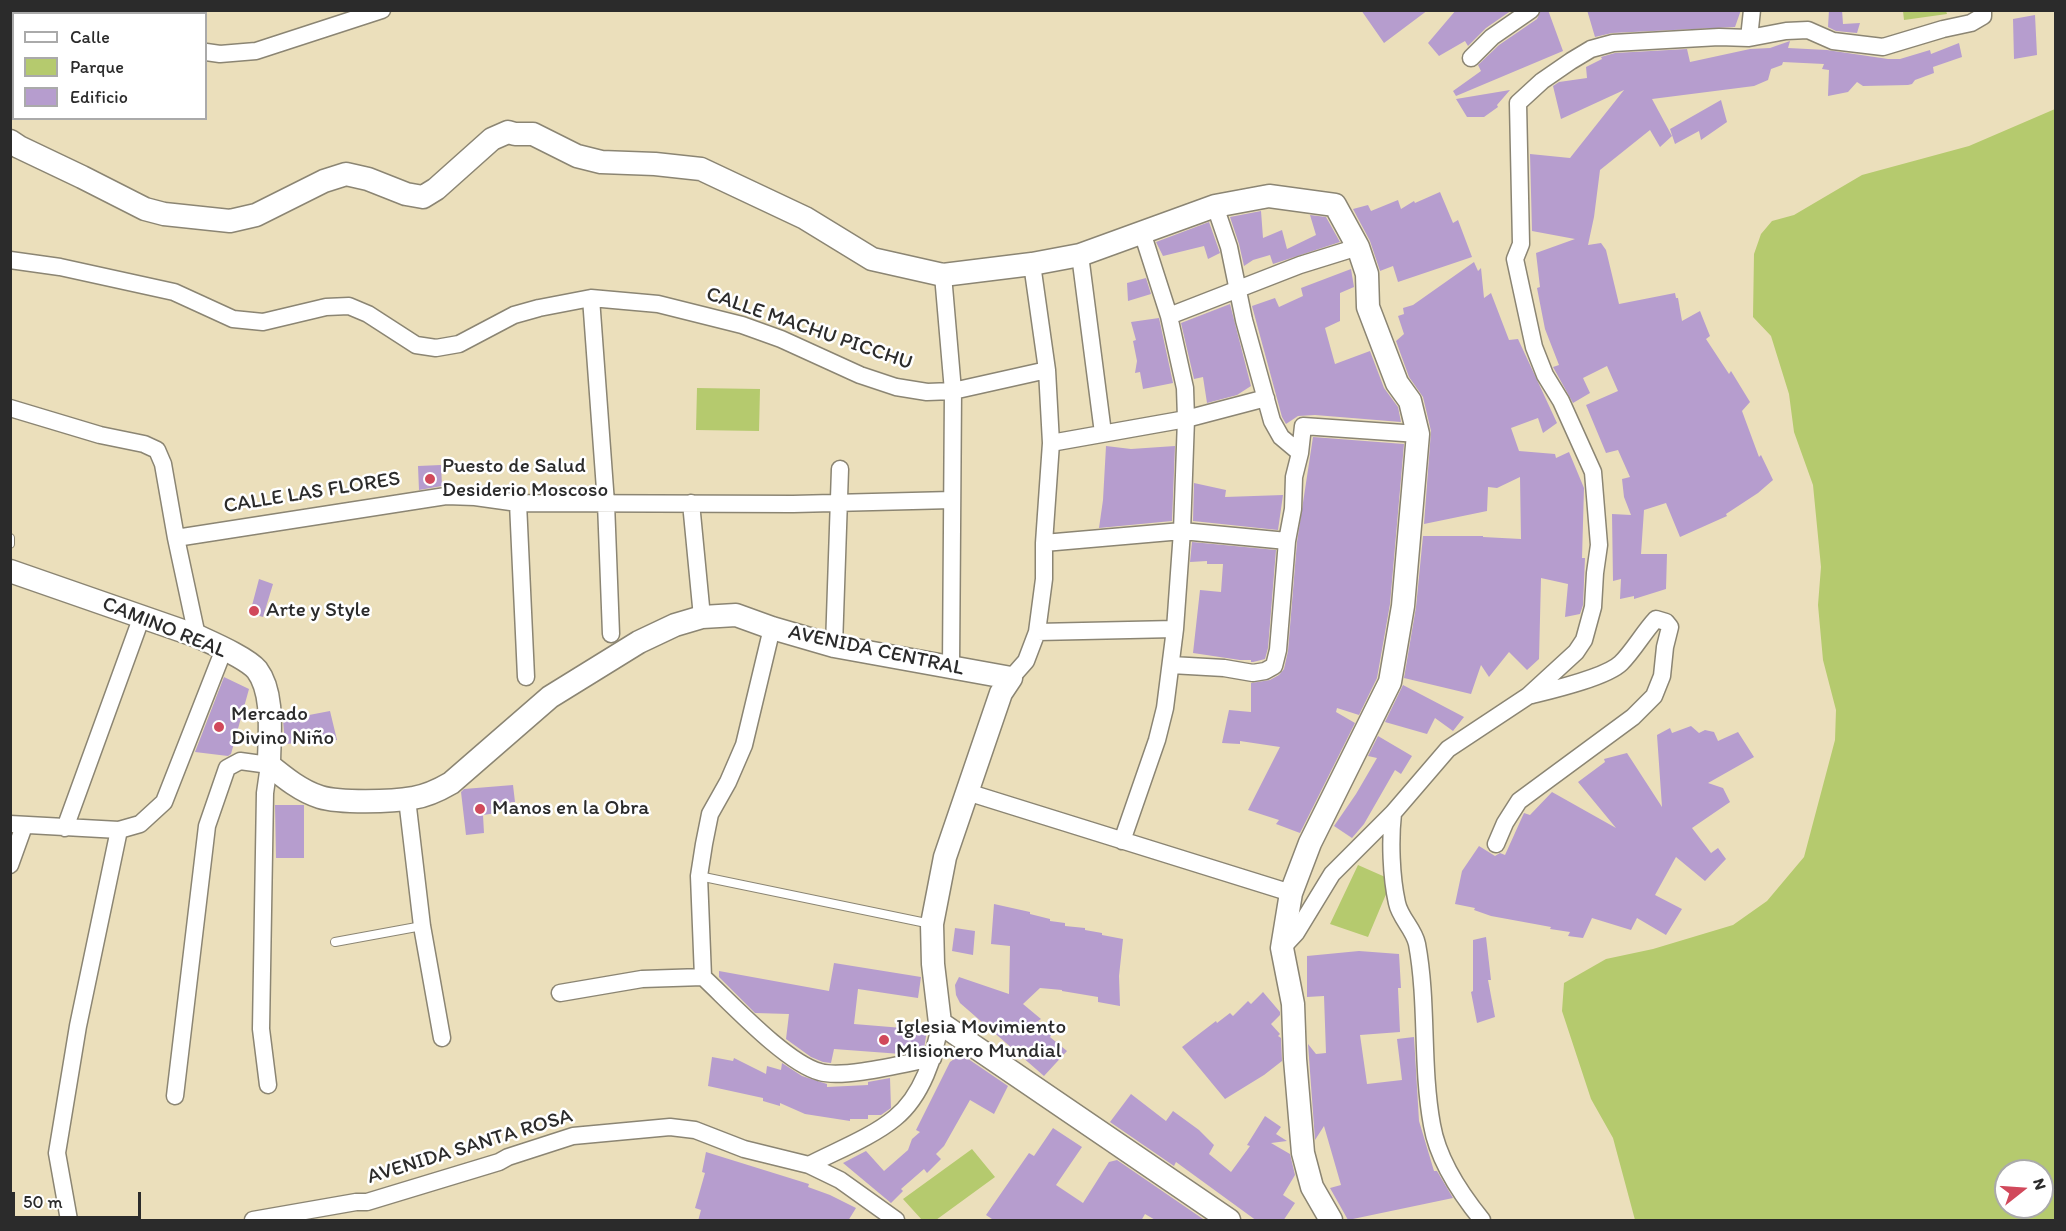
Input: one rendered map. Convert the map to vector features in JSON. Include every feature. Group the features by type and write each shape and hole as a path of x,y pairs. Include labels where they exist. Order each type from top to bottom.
{"street":[{"path":"207,52 220,54 256,51 382,10"},
{"path":"1471,58 1492,37 1531,10"},
{"path":"1749,38 1752,10"},
{"path":"1283,956 1332,874 1393,813 1448,749 1528,696 1576,652 1584,640 1593,607 1599,545 1593,472 1561,401 1545,375 1534,347 1515,259 1521,244 1518,104 1542,81 1591,49 1613,43 1719,37 1749,38 1786,31 1808,30 1833,41 1883,47 1971,23 1983,16 1983,10"},
{"path":"10,141 145,208 164,214 230,221 256,215 324,181 346,174 368,179 406,194 423,197 436,189 492,139 508,132 533,134 577,156 601,162 701,169 805,218 872,259 943,275 1032,264 1080,255 1215,206 1269,196 1335,205 1358,247 1367,274 1368,307 1397,383 1410,401 1418,434 1403,606 1390,682 1310,843 1291,893 1283,956 1293,1004 1303,1153 1312,1187 1331,1221"},
{"path":"1215,206 1229,247 1244,320 1272,421 1281,437 1300,453"},
{"path":"1122,842 1157,740 1165,708 1175,629 1182,531 1186,419 1185,388 1169,316 1142,232"},
{"path":"1169,316 1300,265 1358,247"},
{"path":"1080,255 1103,433"},
{"name":"CALLE MACHU PICCHU","path":"10,260 60,267 174,292 233,319 263,322 326,307 349,306 368,314 416,345 436,348 459,344 514,315 591,298 658,304 723,320 773,336 860,375 896,387 927,392 953,391 1047,370"},
{"path":"809,1165 896,1118 914,1096 933,1058 940,1023 933,964 932,924 945,857 1001,693 1026,661 1037,632 1044,579 1044,543 1051,442 1047,370 1032,264"},
{"path":"943,275 953,391 951,667"},
{"path":"591,298 606,503 611,634"},
{"path":"1051,442 1186,419 1266,398"},
{"path":"10,408 100,435 144,444 156,450 163,464 197,636"},
{"path":"1171,665 1224,668 1253,673 1274,666 1278,650 1287,541 1293,509 1294,477 1303,426 1418,434"},
{"path":"834,646 840,469"},
{"name":"CALLE LAS FLORES","path":"176,538 446,496 476,497 518,503 839,504"},
{"path":"839,504 952,500"},
{"path":"518,503 526,677"},
{"path":"691,503 702,617"},
{"path":"1044,543 1182,531 1287,541"},
{"name":"CAMINO REAL","path":"10,571 197,636 224,649 256,669 264,682 268,698 269,765"},
{"name":"AVENIDA CENTRAL","path":"269,765 290,782 321,797 345,801 407,799 435,792 451,783 560,691 639,642 702,617 736,615 834,646 1011,678"},
{"path":"65,828 142,616"},
{"path":"1496,844 1504,823 1518,801 1633,717 1654,696 1662,675 1670,627 1666,622 1656,619 1618,666 1579,682 1528,696"},
{"path":"703,977 699,876 710,814 728,782 744,745 772,628"},
{"path":"1037,632 1175,629"},
{"path":"10,864 17,825 119,830 140,824 164,802 224,649"},
{"path":"176,1096 207,826 227,768 240,761 269,765 265,792 261,1029 268,1086"},
{"path":"967,792 1291,893"},
{"path":"407,799 422,926 442,1038"},
{"path":"1393,813 1390,840 1397,905 1416,941 1432,1126 1441,1157 1465,1199 1482,1221"},
{"path":"69,1221 57,1153 78,1026 119,830"},
{"path":"560,993 642,979 703,977 781,1049 799,1063 820,1072 842,1074 933,1058"},
{"path":"940,1023 1074,1112 1229,1221"},
{"name":"AVENIDA SANTA ROSA","path":"253,1221 356,1202 367,1202 499,1162 573,1136 670,1127 695,1130 744,1149 809,1165 840,1180 896,1221"}],"lane":[{"path":"10,538 10,544"},
{"path":"699,876 932,924"},
{"path":"335,942 422,926"}],"green space":[{"path":"1903,11 1946,11 1947,14 1904,20"},
{"path":"2055,109 2055,1220 1635,1220 1613,1138 1591,1099 1562,1011 1564,983 1606,959 1653,949 1733,925 1767,901 1804,857 1835,740 1836,710 1823,660 1818,605 1821,567 1813,485 1794,432 1789,394 1771,336 1753,317 1754,254 1761,234 1772,221 1794,215 1862,175 1969,146"},
{"path":"697,388 760,389 759,431 696,430"},
{"path":"1358,865 1392,880 1368,937 1330,924"},
{"path":"972,1149 995,1177 936,1220 922,1220 903,1199"}],"building":[{"path":"1361,10 1428,10 1384,43"},
{"path":"1456,10 1512,10 1486,28 1468,46 1465,41 1439,56 1428,43"},
{"path":"1541,10 1548,10 1563,51 1456,96 1453,91 1481,71 1478,65 1499,45 1537,19"},
{"path":"1587,10 1741,10 1735,27 1612,33 1595,37"},
{"path":"1829,10 1842,10 1843,24 1860,23 1857,33 1836,31 1828,27"},
{"path":"2035,15 2037,55 2014,59 2013,19"},
{"path":"1790,41 1788,48 1827,50 1888,59 1900,59 1930,50 1931,54 1959,43 1962,57 1933,67 1934,73 1915,80 1912,84 1863,86 1857,82 1848,92 1828,96 1829,70 1822,69 1824,64 1783,62 1782,65 1771,69 1768,80 1754,86 1652,99 1672,136 1660,147 1650,130 1600,170 1588,245 1601,243 1606,250 1619,304 1675,293 1682,321 1700,311 1710,336 1706,339 1729,374 1731,371 1750,402 1742,411 1759,457 1761,455 1773,480 1726,514 1727,516 1680,537 1666,503 1644,510 1641,554 1667,554 1666,589 1634,599 1634,596 1620,599 1621,579 1613,581 1612,514 1631,515 1624,497 1622,479 1630,477 1618,450 1606,453 1586,405 1618,391 1607,366 1583,378 1590,393 1573,403 1553,367 1559,365 1545,329 1537,288 1540,287 1536,253 1575,239 1532,231 1530,154 1570,158 1624,90 1561,119 1553,86 1559,82 1587,78 1586,67 1602,59 1601,57 1615,53 1687,49 1690,62 1750,49 1770,48"},
{"path":"1510,90 1497,105 1498,107 1484,117 1467,117 1456,99"},
{"path":"1721,100 1727,122 1701,140 1699,131 1675,144 1670,129"},
{"path":"1440,192 1453,223 1458,220 1472,257 1398,282 1393,266 1380,271 1370,241 1353,209 1368,205 1371,211 1398,200 1401,209 1414,201 1415,203"},
{"path":"1261,211 1263,238 1282,230 1287,249 1316,235 1310,215 1326,217 1340,242 1273,264 1270,255 1253,260 1244,266 1230,217"},
{"path":"1209,222 1220,253 1208,259 1204,246 1163,256 1156,242"},
{"path":"1474,262 1478,271 1481,268 1484,298 1491,293 1509,340 1518,339 1557,423 1543,433 1538,418 1511,428 1519,451 1555,454 1556,458 1569,452 1584,488 1582,558 1585,558 1583,605 1580,614 1565,617 1568,584 1541,578 1539,659 1527,670 1509,652 1489,677 1481,665 1471,694 1404,678 1416,607 1423,536 1483,536 1521,539 1520,477 1497,488 1488,487 1487,511 1424,524 1431,431 1423,397 1409,377 1396,341 1404,334 1398,316 1404,314 1403,308 1413,305"},
{"path":"1351,269 1354,287 1340,293 1340,321 1325,328 1335,364 1370,351 1384,388 1398,407 1401,422 1315,415 1298,416 1286,424 1282,417 1252,306 1275,298 1279,307 1303,296 1301,288"},
{"path":"1146,278 1151,294 1128,301 1127,283"},
{"path":"1230,304 1251,386 1237,395 1207,403 1203,377 1194,379 1181,323"},
{"path":"1159,318 1173,383 1143,389 1140,372 1135,373 1137,361 1133,341 1136,340 1131,322"},
{"path":"1313,437 1404,444 1390,604 1377,678 1359,715 1337,708 1336,712 1355,723 1300,833 1276,824 1279,820 1248,810 1280,747 1240,741 1240,744 1222,743 1229,710 1251,712 1251,683 1270,680 1284,669 1288,651 1297,542"},
{"path":"1106,446 1131,449 1175,446 1172,521 1099,528"},
{"name":"Puesto de Salud Desiderio Moscoso","path":"441,465 442,486 419,490 418,466"},
{"path":"1194,483 1226,490 1225,497 1283,495 1278,530 1193,521"},
{"path":"1192,542 1276,550 1268,648 1265,659 1251,662 1251,660 1193,653 1200,590 1221,592 1223,564 1207,564 1207,561 1190,562"},
{"path":"259,579 273,584 263,617 250,613"},
{"name":"Mercado Divino Niño","path":"224,677 249,689 231,754 228,756 195,752"},
{"path":"1403,685 1464,717 1453,731 1435,718 1427,734 1385,722"},
{"path":"330,711 337,740 285,744 283,720"},
{"path":"1691,726 1699,733 1705,730 1714,732 1718,741 1738,732 1754,757 1708,783 1723,788 1730,802 1692,828 1711,853 1718,848 1726,859 1705,881 1676,857 1655,895 1682,909 1666,935 1637,918 1631,930 1592,918 1583,938 1568,936 1570,932 1491,916 1474,910 1475,908 1455,904 1462,871 1479,846 1495,856 1500,853 1505,855 1524,813 1530,815 1552,792 1616,828 1578,782 1605,762 1604,759 1627,753 1662,807 1657,735 1670,728 1672,733"},
{"path":"1378,736 1412,756 1401,774 1395,770 1364,824 1352,838 1334,826 1377,758 1368,756"},
{"name":"Manos en la Obra","path":"513,785 515,802 496,804 497,813 483,815 484,833 466,835 461,792 464,789"},
{"path":"275,805 304,805 304,858 276,858"},
{"path":"994,904 1030,912 1030,914 1050,919 1050,921 1065,923 1065,926 1085,928 1085,930 1102,933 1102,935 1123,939 1119,976 1120,1006 1098,1002 1098,997 1040,988 1023,1004 1041,1019 1038,1021 1052,1034 1050,1037 1067,1051 1044,1076 960,1003 956,995 955,985 959,977 1009,994 1010,946 991,944"},
{"path":"955,928 975,931 973,955 952,951"},
{"path":"1486,937 1491,980 1488,980 1495,1017 1477,1023 1471,992 1473,991 1473,940"},
{"path":"1359,951 1399,954 1400,1032 1360,1035 1367,1084 1402,1080 1397,1039 1414,1037 1419,1121 1434,1171 1437,1171 1453,1198 1348,1220 1330,1188 1341,1185 1324,1126 1315,1140 1308,1044 1316,1054 1326,1053 1324,996 1307,997 1307,956"},
{"path":"834,963 921,977 918,998 858,989 854,1024 927,1030 924,1049 901,1054 834,1049 831,1063 823,1062 811,1057 786,1039 789,1014 755,1013 719,977 719,971 829,991"},
{"path":"1263,992 1280,1012 1271,1024 1280,1034 1278,1036 1281,1038 1282,1061 1225,1099 1182,1047 1216,1021 1217,1023 1230,1013 1233,1016 1248,1001 1251,1004"},
{"path":"961,1054 1008,1086 994,1114 970,1100 944,1146 936,1154 941,1159 927,1173 924,1169 901,1189 903,1191 891,1203 843,1163 866,1151 884,1171 908,1150 912,1139 920,1132 916,1130 950,1062"},
{"path":"712,1057 733,1061 734,1058 766,1074 767,1066 781,1070 782,1063 802,1076 827,1084 827,1087 868,1085 868,1082 890,1078 891,1108 881,1115 868,1115 868,1119 850,1119 850,1121 805,1114 780,1103 780,1106 763,1101 763,1098 708,1086"},
{"path":"1131,1094 1166,1121 1173,1111 1199,1130 1214,1145 1209,1154 1231,1172 1250,1146 1247,1145 1265,1116 1281,1127 1276,1134 1287,1141 1271,1143 1290,1154 1295,1175 1283,1195 1295,1203 1283,1221 1257,1221 1176,1162 1174,1166 1110,1122"},
{"path":"1053,1128 1082,1147 1056,1185 1083,1203 1109,1162 1117,1160 1206,1221 1157,1221 1145,1214 1141,1221 995,1221 986,1215 1029,1153 1034,1156"},
{"path":"706,1152 809,1184 808,1187 856,1208 848,1221 698,1221 701,1210 695,1208 705,1173 702,1172"}],"place":[{"name":"Puesto de Salud Desiderio Moscoso","path":"430,479"},
{"name":"Arte y Style","path":"254,611"},
{"name":"Mercado Divino Niño","path":"219,727"},
{"name":"Manos en la Obra","path":"480,809"},
{"name":"Iglesia Movimiento Misionero Mundial","path":"884,1040"}]}
